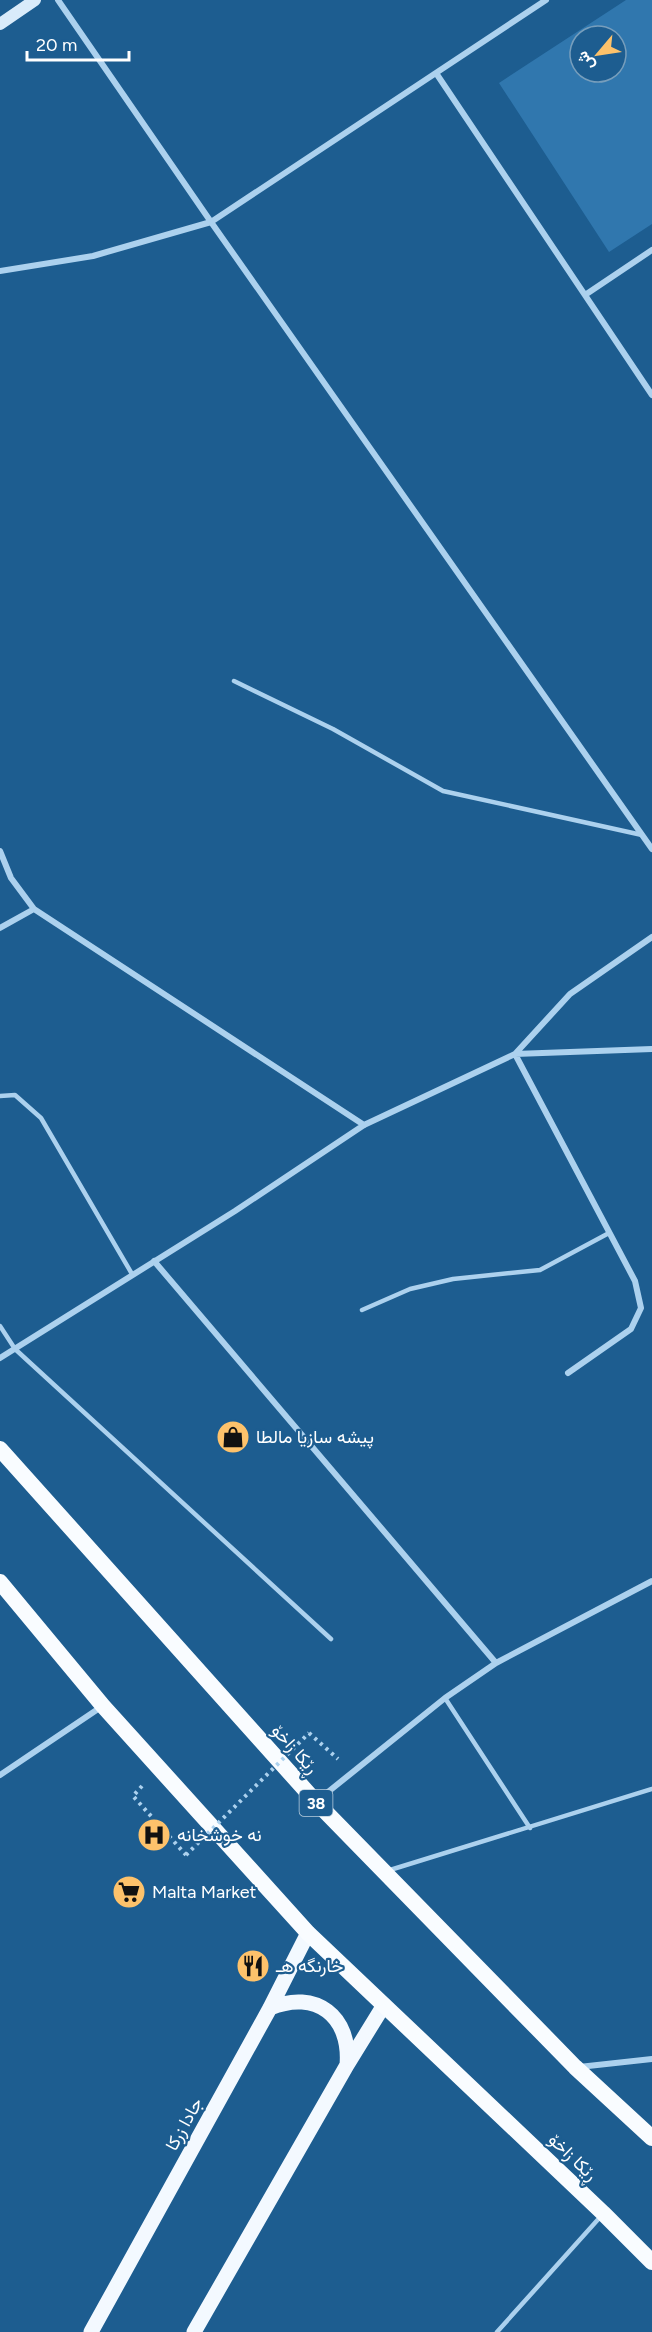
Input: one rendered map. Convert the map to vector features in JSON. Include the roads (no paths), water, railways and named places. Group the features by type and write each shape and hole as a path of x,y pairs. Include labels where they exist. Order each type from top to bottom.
{"highway":[{"name":"ڕێکا زاخۆ","path":"0,1449 315,1802 575,2067 652,2138"},
{"name":"ڕێکا زاخۆ","path":"0,1582 103,1706 308,1933 652,2262"}],"main road":[{"path":"0,24 35,0"},
{"name":"جادا زرکا","path":"91,2332 270,2008 308,1933"},
{"path":"270,2008 286,2001 304,2001 320,2006 334,2016 344,2031 348,2048 347,2065"},
{"path":"194,2332 347,2065 384,2005"}],"street":[{"path":"58,0 211,222 652,849"},
{"path":"0,271 93,256 211,222 546,0"},
{"path":"436,73 652,395"},
{"path":"585,295 652,250"},
{"path":"0,851 12,878 34,909 364,1125"},
{"path":"0,928 34,909"},
{"path":"0,1358 236,1211 364,1125 515,1054 570,994 652,937"},
{"path":"515,1054 652,1049"},
{"path":"515,1054 635,1281 641,1308 631,1329 568,1374"},
{"path":"154,1261 496,1663"},
{"path":"315,1802 445,1698 496,1663 652,1581"},
{"path":"0,1775 103,1706"},
{"path":"575,2067 652,2059"}],"lane":[{"path":"234,681 333,729 442,791 642,835"},
{"path":"0,1096 15,1095 41,1118 132,1274"},
{"path":"362,1310 410,1289 442,1281 540,1270 609,1233"},
{"path":"0,1326 15,1349 332,1639"},
{"path":"445,1698 530,1828"},
{"path":"384,1872 652,1789"},
{"path":"496,2332 603,2213"}],"place":[{"name":"پيشه سازيا مالطا","path":"233,1437"},
{"name":"نه خوشخانه","path":"154,1835"},
{"name":"Malta Market","path":"129,1892"},
{"name":"خارنگه هـ","path":"253,1966"}]}
